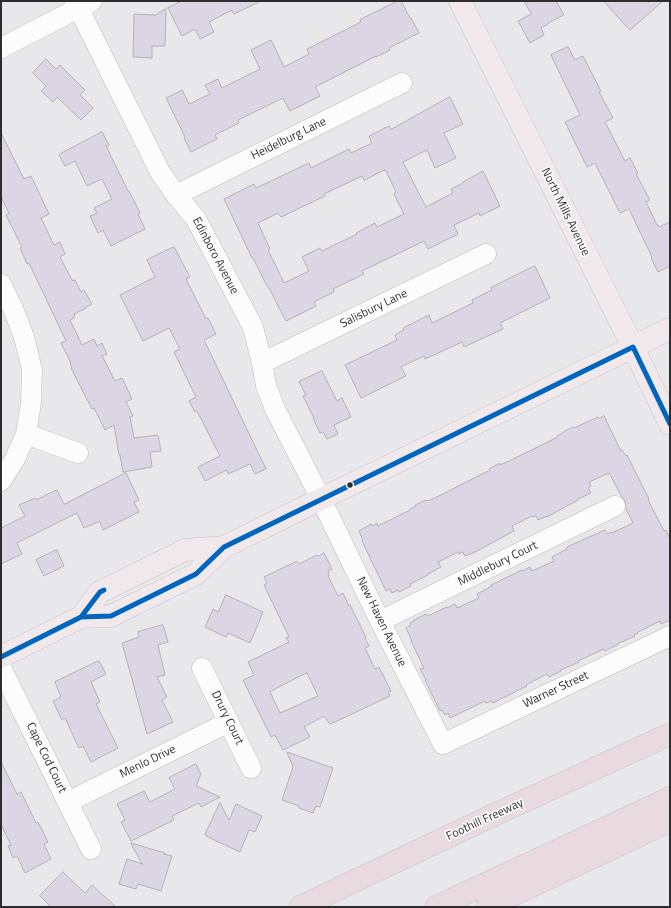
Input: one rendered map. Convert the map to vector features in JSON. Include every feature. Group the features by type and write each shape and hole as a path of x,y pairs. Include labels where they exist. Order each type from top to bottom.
{"highway":[{"name":"Foothill Freeway","path":"300,907 670,734"},
{"path":"436,907 670,798"},
{"path":"487,907 670,821"}],"main road":[{"name":"North Mills Avenue","path":"460,1 670,424"},
{"path":"1,657 81,617 111,616 196,574 224,547 670,329"}],"street":[{"path":"1,48 82,3"},
{"name":"Edinboro Avenue","path":"82,3 160,172 176,195 196,218 253,327 266,386 275,409 322,499"},
{"name":"Heidelburg Lane","path":"176,195 402,83"},
{"name":"Salisbury Lane","path":"262,363 486,254"},
{"path":"1,284 24,337 32,370 31,403 26,434 15,459 1,481"},
{"path":"26,434 78,453"},
{"name":"New Haven Avenue","path":"322,499 380,621 443,744"},
{"name":"Middlebury Court","path":"380,621 615,506"},
{"name":"Warner Street","path":"443,744 670,636"},
{"name":"Cape Cod Court","path":"1,668 91,849"},
{"name":"Drury Court","path":"202,668 252,768"},
{"name":"Menlo Drive","path":"68,802 229,722"}],"building":[{"path":"182,1 261,1 234,14 232,10 209,22 214,32 200,39 195,29 182,36 168,8"},
{"path":"398,1 401,1 419,33 389,48 390,50 315,87 320,96 290,111 283,98 238,120 239,123 215,135 217,139 191,152 166,98 182,90 189,104 210,94 205,85 218,79 222,88 260,69 251,50 271,40 284,67 309,54 307,49 359,23 361,21 360,20"},
{"path":"524,1 556,1 564,15 541,28 544,35 530,43 518,21 531,14"},
{"path":"604,1 663,1 630,30"},
{"path":"166,9 165,46 152,46 152,58 133,57 134,14 155,15"},
{"path":"568,47 575,60 583,56 601,91 599,92 613,118 605,122 625,161 630,158 638,173 636,174 650,200 646,202 657,225 659,227 670,222 670,266 658,272 629,209 620,213 595,163 587,167 565,122 580,115 551,55"},
{"path":"46,59 56,69 60,65 85,90 80,95 93,108 81,120 57,97 53,102 41,91 46,86 33,73"},
{"path":"450,97 463,124 444,133 456,158 435,168 427,150 403,162 426,207 453,193 451,189 483,171 500,206 480,216 479,213 454,225 458,234 428,249 424,241 362,271 364,274 333,289 334,292 314,302 316,306 286,321 252,258 224,199 254,184 256,188 309,163 311,168 349,149 351,153 372,143 369,136 389,126 391,129","holes":["385,171 396,192 394,194 404,214 377,227 375,223 356,233 357,234 322,251 320,248 302,257 309,271 284,283 268,250 270,249 258,223 278,213 281,217 362,176 364,180"]},
{"path":"102,132 109,145 106,146 140,213 138,214 145,229 111,246 103,230 98,233 90,216 97,213 94,208 112,199 102,179 87,186 75,161 65,166 59,155"},
{"path":"1,133 24,179 31,176 49,214 41,218 54,245 60,242 65,254 60,257 72,280 75,280 81,292 84,290 92,304 74,314 74,318 70,320 82,345 94,339 97,346 102,343 107,354 102,356 115,381 122,378 132,399 126,402 133,416 130,417 134,438 158,435 161,451 150,452 152,467 123,472 114,425 105,430 94,408 92,409 71,368 71,363 61,343 66,341 29,263 27,264 20,248 22,247 6,215 9,213 1,197"},
{"path":"174,247 190,277 186,279 206,319 208,318 216,334 204,340 266,469 255,474 250,464 228,474 227,470 205,481 198,467 220,456 197,411 195,412 189,401 196,397 174,352 180,349 169,328 143,341 120,295 155,277 147,260"},
{"path":"535,266 550,298 500,323 503,329 464,347 462,342 425,359 424,356 401,367 406,376 361,398 345,365 397,340 395,335 404,330 403,328 429,315 432,323 473,303 472,300 492,290 491,288"},
{"path":"322,371 337,401 342,398 351,417 334,425 338,434 327,439 323,432 320,433 303,396 306,395 299,382"},
{"path":"604,416 621,451 622,450 626,456 627,455 649,499 648,500 664,531 666,530 670,539 670,620 661,624 660,621 605,651 604,649 578,661 579,662 549,677 547,674 493,703 492,701 486,703 485,701 450,718 448,713 445,715 442,710 440,711 420,669 424,668 406,628 411,625 410,623 426,614 428,616 455,604 457,608 479,598 477,594 492,586 491,585 522,570 530,567 532,571 554,561 552,557 567,549 567,547 605,530 607,534 612,533 633,523 626,509 625,501 609,473 589,482 591,486 588,488 591,493 547,517 538,520 536,516 532,516 512,526 514,531 473,553 465,556 463,552 459,554 458,552 438,562 441,567 410,584 411,586 399,592 398,590 392,593 390,589 386,591 362,541 363,540 359,531 371,524 372,526 377,523 378,526 410,510 416,506 415,505 426,500 433,499 490,470 489,469 500,463 500,465 558,437 557,436 573,427 574,428 598,417"},
{"path":"126,473 139,500 134,502 139,512 103,530 100,522 84,528 77,513 17,543 22,554 1,564 1,528 25,516 19,505 35,498 36,500 57,490 64,504"},
{"path":"57,550 64,566 44,576 36,560"},
{"path":"324,553 332,569 328,571 328,576 338,596 343,593 349,606 350,605 366,637 365,638 369,646 365,648 375,669 379,667 391,691 388,692 390,696 330,724 324,716 304,727 310,737 283,750 275,735 271,737 243,680 254,675 248,662 289,642 286,638 289,637 264,585 267,583 264,577 297,561 299,564 317,555 318,556","holes":["307,673 318,696 280,713 270,692"]},
{"path":"226,595 263,612 250,643 228,633 226,637 205,627 213,609 218,612"},
{"path":"163,625 168,642 158,645 165,675 157,677 167,697 162,700 173,722 147,734 122,643 139,637 138,632"},
{"path":"99,661 106,674 91,682 100,702 96,704 118,748 91,762 83,746 79,748 65,718 62,720 53,701 61,697 55,682"},
{"path":"287,752 333,768 320,807 316,806 313,813 282,800 293,767"},
{"path":"1,762 17,794 21,792 36,823 38,822 48,842 44,844 51,859 25,873 17,856 13,858 8,846 11,845 1,825"},
{"path":"196,764 201,774 196,786 220,797 201,807 199,803 172,816 174,820 131,841 121,822 125,820 117,804 144,791 150,802 175,789 169,778"},
{"path":"220,803 229,820 236,804 262,816 255,832 249,830 240,852 205,835"},
{"path":"131,843 172,856 161,891 138,884 136,889 119,884 127,859 142,864"},
{"path":"63,872 85,893 92,885 116,907 51,907 40,896"}],"transit line":[{"path":"81,617 111,616 196,574 224,547 633,347 670,424"},
{"path":"1,657 81,617 100,592 104,590"}]}
